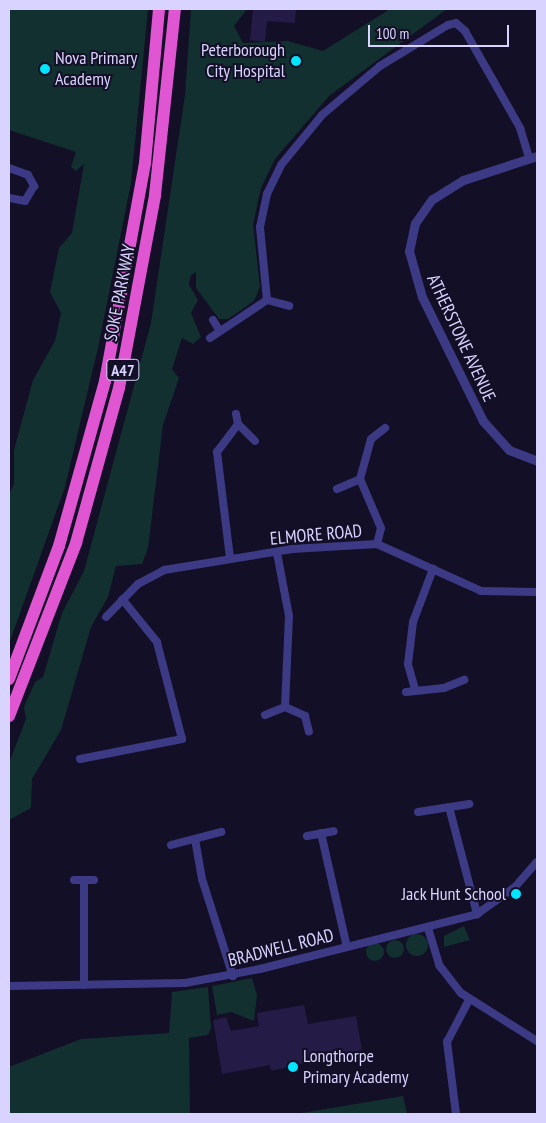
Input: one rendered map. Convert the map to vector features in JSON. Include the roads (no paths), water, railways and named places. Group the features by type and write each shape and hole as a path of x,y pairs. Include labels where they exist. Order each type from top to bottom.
{"highway":[{"name":"SOKE PARKWAY","path":"9,679 58,546 105,381 145,163 159,9"},
{"name":"SOKE PARKWAY","path":"9,716 76,543 119,388 155,195 175,9"}],"street":[{"path":"267,300 260,227 267,194 282,165 322,115 380,66 448,24 456,23 465,30 520,128 533,157"},
{"name":"ATHERSTONE AVENUE","path":"533,157 463,180 432,199 415,223 409,251 422,297 483,421 509,450 537,461"},
{"path":"9,168 28,175 34,186 25,201 9,198"},
{"path":"210,338 267,300 289,306"},
{"path":"213,320 220,331"},
{"path":"236,414 238,424 255,441"},
{"path":"230,558 218,452 238,424"},
{"path":"377,544 381,528 360,479 371,439 386,428"},
{"path":"336,489 360,479"},
{"name":"ELMORE ROAD","path":"106,617 138,584 164,570 230,558 377,544 482,591 537,592"},
{"path":"277,553 289,616 285,707"},
{"path":"415,689 408,664 413,622 433,569"},
{"path":"80,759 182,738 157,642 122,599"},
{"path":"406,692 415,689 444,688 464,680"},
{"path":"265,716 285,707 305,716 309,732"},
{"path":"418,812 469,804"},
{"path":"449,807 478,914"},
{"path":"307,836 334,831"},
{"path":"171,844 221,832"},
{"path":"321,833 347,947"},
{"path":"195,839 233,976"},
{"name":"BRADWELL ROAD","path":"9,986 185,983 233,976 478,914 516,886 537,862"},
{"path":"74,880 94,880"},
{"path":"84,880 84,985"},
{"path":"428,928 439,965 469,1000 537,1041"},
{"path":"456,1114 447,1042 469,1000"}],"place":[{"name":"Peterborough City Hospital","path":"296,61"},
{"name":"Nova Primary Academy","path":"45,69"},
{"name":"Jack Hunt School","path":"516,894"},
{"name":"Longthorpe Primary Academy","path":"293,1067"}]}
